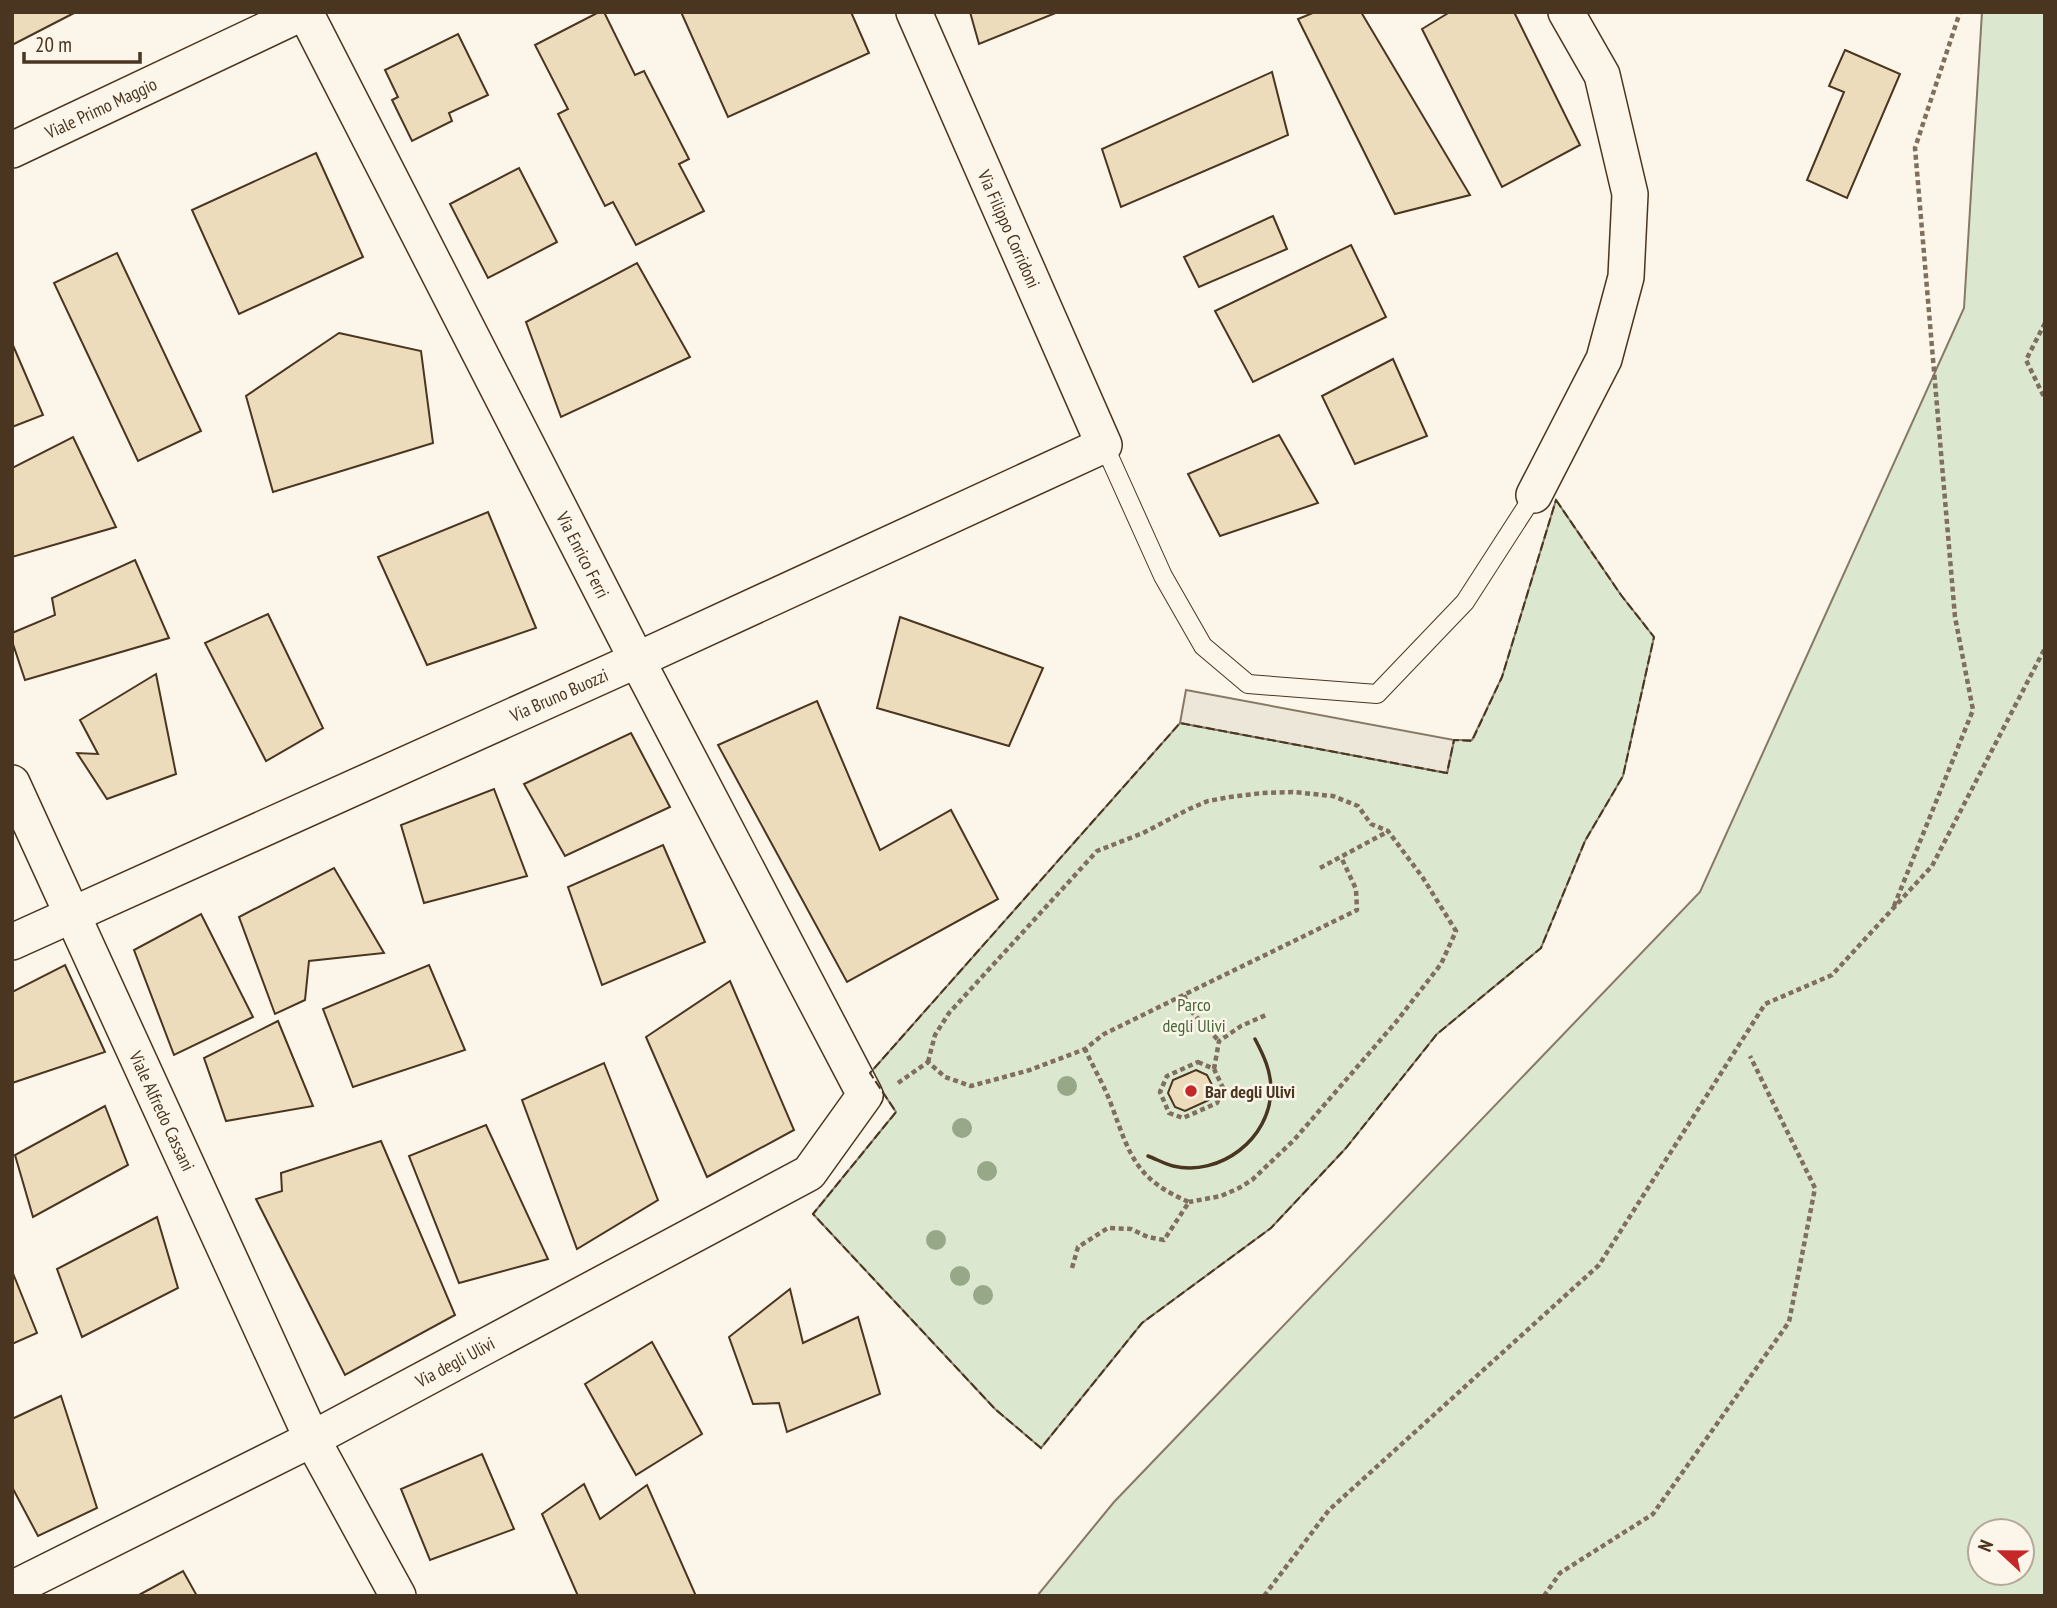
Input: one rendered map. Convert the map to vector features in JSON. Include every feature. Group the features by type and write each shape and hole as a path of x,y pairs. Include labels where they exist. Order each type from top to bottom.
{"street":[{"name":"Viale Primo Maggio","path":"12,150 304,12"},
{"name":"Via Enrico Ferri","path":"304,12 637,660 865,1095"},
{"name":"Via Filippo Corridoni","path":"914,12 1104,445"},
{"path":"1534,495 1604,359 1626,277 1630,194 1602,75 1566,12"},
{"name":"Via Bruno Buozzi","path":"12,942 637,660 1104,445"},
{"name":"Viale Alfredo Cassani","path":"12,783 312,1439 398,1596"},
{"name":"Via degli Ulivi","path":"12,1589 312,1439 809,1172 865,1095"}],"lane":[{"path":"1104,445 1163,576 1203,646 1248,684 1377,694 1465,602 1534,495"}],"path":[{"path":"1892,910 1973,710 1955,617 1915,148 1960,12"},
{"path":"2045,324 2026,360 2045,399"},
{"path":"1264,1596 1329,1510 1599,1265 1765,1004 1832,975 1932,866 2045,648"},
{"path":"865,1095 883,1093 928,1062 935,1035 949,1013 1097,851 1143,833 1208,801 1262,793 1293,792 1333,796 1358,806 1371,824 1388,831 1423,878 1456,931 1441,964 1396,1022 1294,1140 1252,1180 1221,1196 1189,1202 1157,1185 1132,1159 1110,1102 1085,1049"},
{"path":"1320,868 1388,831"},
{"path":"928,1062 944,1077 971,1086 1030,1070 1085,1049 1104,1034 1357,910 1356,889 1341,857"},
{"path":"1184,995 1190,1010 1219,1041"},
{"path":"1214,1069 1199,1062 1167,1076 1160,1093 1169,1113 1183,1118 1217,1103 1223,1088 1214,1069 1219,1041 1266,1015"},
{"path":"1544,1596 1560,1573 1653,1514 1789,1322 1815,1188 1750,1056"},
{"path":"1072,1268 1078,1247 1108,1228 1131,1229 1148,1237 1164,1240 1189,1202"}],"green space":[{"path":"1982,12 2045,12 2045,1596 1037,1596 1114,1502 1700,892 1964,308"},
{"name":"Parco degli Ulivi","path":"1556,500 1621,595 1654,637 1623,776 1585,841 1541,948 1437,1034 1346,1148 1271,1228 1142,1323 1041,1448 995,1409 813,1214 896,1112 870,1073 1180,723 1447,773 1454,740 1472,740 1502,677"}],"shaded area":[{"path":"1186,690 1454,740 1447,773 1180,723"}],"building":[{"path":"12,12 76,12 12,45"},
{"path":"599,12 604,12 635,75 644,71 689,159 679,164 704,211 636,245 613,202 605,206 558,114 568,109 535,45"},
{"path":"681,12 851,12 869,53 728,117"},
{"path":"970,12 1058,12 979,44"},
{"path":"1315,12 1361,12 1470,195 1395,214 1298,19"},
{"path":"1450,12 1514,12 1580,145 1502,187 1422,29"},
{"path":"458,34 488,95 449,113 452,121 412,141 392,100 398,97 385,70"},
{"path":"1845,50 1900,74 1847,198 1807,180 1844,92 1829,86"},
{"path":"1272,72 1288,135 1121,207 1102,149"},
{"path":"316,153 363,257 239,314 192,210"},
{"path":"519,168 557,242 488,278 450,204"},
{"path":"1273,216 1287,249 1199,287 1184,257"},
{"path":"1351,245 1386,317 1253,382 1215,311"},
{"path":"117,253 201,431 138,461 54,283"},
{"path":"637,263 690,357 561,417 526,322"},
{"path":"339,333 421,351 433,443 273,492 246,396"},
{"path":"12,343 43,415 12,427"},
{"path":"1393,359 1427,436 1355,464 1322,396"},
{"path":"1279,435 1318,503 1220,536 1188,474"},
{"path":"73,437 116,527 12,557 12,468"},
{"path":"488,512 536,628 427,665 378,557"},
{"path":"135,560 169,638 25,680 12,641 12,633 55,615 52,598"},
{"path":"268,614 323,728 266,761 205,643"},
{"path":"900,617 1043,668 1009,746 877,708"},
{"path":"156,674 176,774 107,799 77,753 98,754 80,720"},
{"path":"817,701 880,850 951,810 998,899 847,982 718,745"},
{"path":"631,733 670,807 565,856 524,784"},
{"path":"494,789 527,876 424,903 401,825"},
{"path":"663,845 705,942 602,985 568,887"},
{"path":"334,868 384,953 309,961 305,1000 275,1014 239,917"},
{"path":"201,914 253,1017 174,1055 134,950"},
{"path":"65,965 105,1052 12,1083 12,992"},
{"path":"429,965 465,1050 353,1087 323,1009"},
{"path":"730,981 794,1130 707,1177 646,1037"},
{"path":"278,1021 313,1106 226,1121 204,1058"},
{"path":"604,1063 658,1200 577,1249 522,1100"},
{"name":"Bar degli Ulivi","path":"1196,1070 1207,1075 1214,1089 1209,1100 1185,1111 1175,1107 1168,1093 1173,1080"},
{"path":"105,1106 128,1165 33,1217 15,1155"},
{"path":"486,1125 548,1259 459,1283 409,1156"},
{"path":"381,1141 455,1315 345,1375 256,1199 282,1191 281,1173"},
{"path":"157,1217 178,1288 82,1337 57,1269"},
{"path":"12,1271 37,1333 12,1344"},
{"path":"790,1289 803,1343 858,1317 880,1394 787,1432 779,1403 753,1404 729,1337"},
{"path":"652,1342 702,1434 636,1475 585,1384"},
{"path":"61,1396 97,1508 38,1536 12,1487 12,1419"},
{"path":"482,1454 514,1529 430,1560 401,1489"},
{"path":"584,1484 600,1519 647,1485 696,1596 578,1596 542,1514"},
{"path":"183,1571 197,1596 137,1596"}],"fence":[{"path":"1556,500 1621,595 1654,637 1623,776 1585,841 1541,948 1437,1034 1346,1148 1271,1228 1142,1323 1041,1448 995,1409 813,1214 896,1112 870,1073 1180,723 1447,773 1454,740 1472,741 1502,677 1556,500"}],"wall":[{"path":"1148,1156 1173,1166 1208,1166 1224,1160 1252,1138 1262,1124 1271,1090 1270,1076 1255,1039"}],"place":[{"name":"Bar degli Ulivi","path":"1191,1091"}]}
